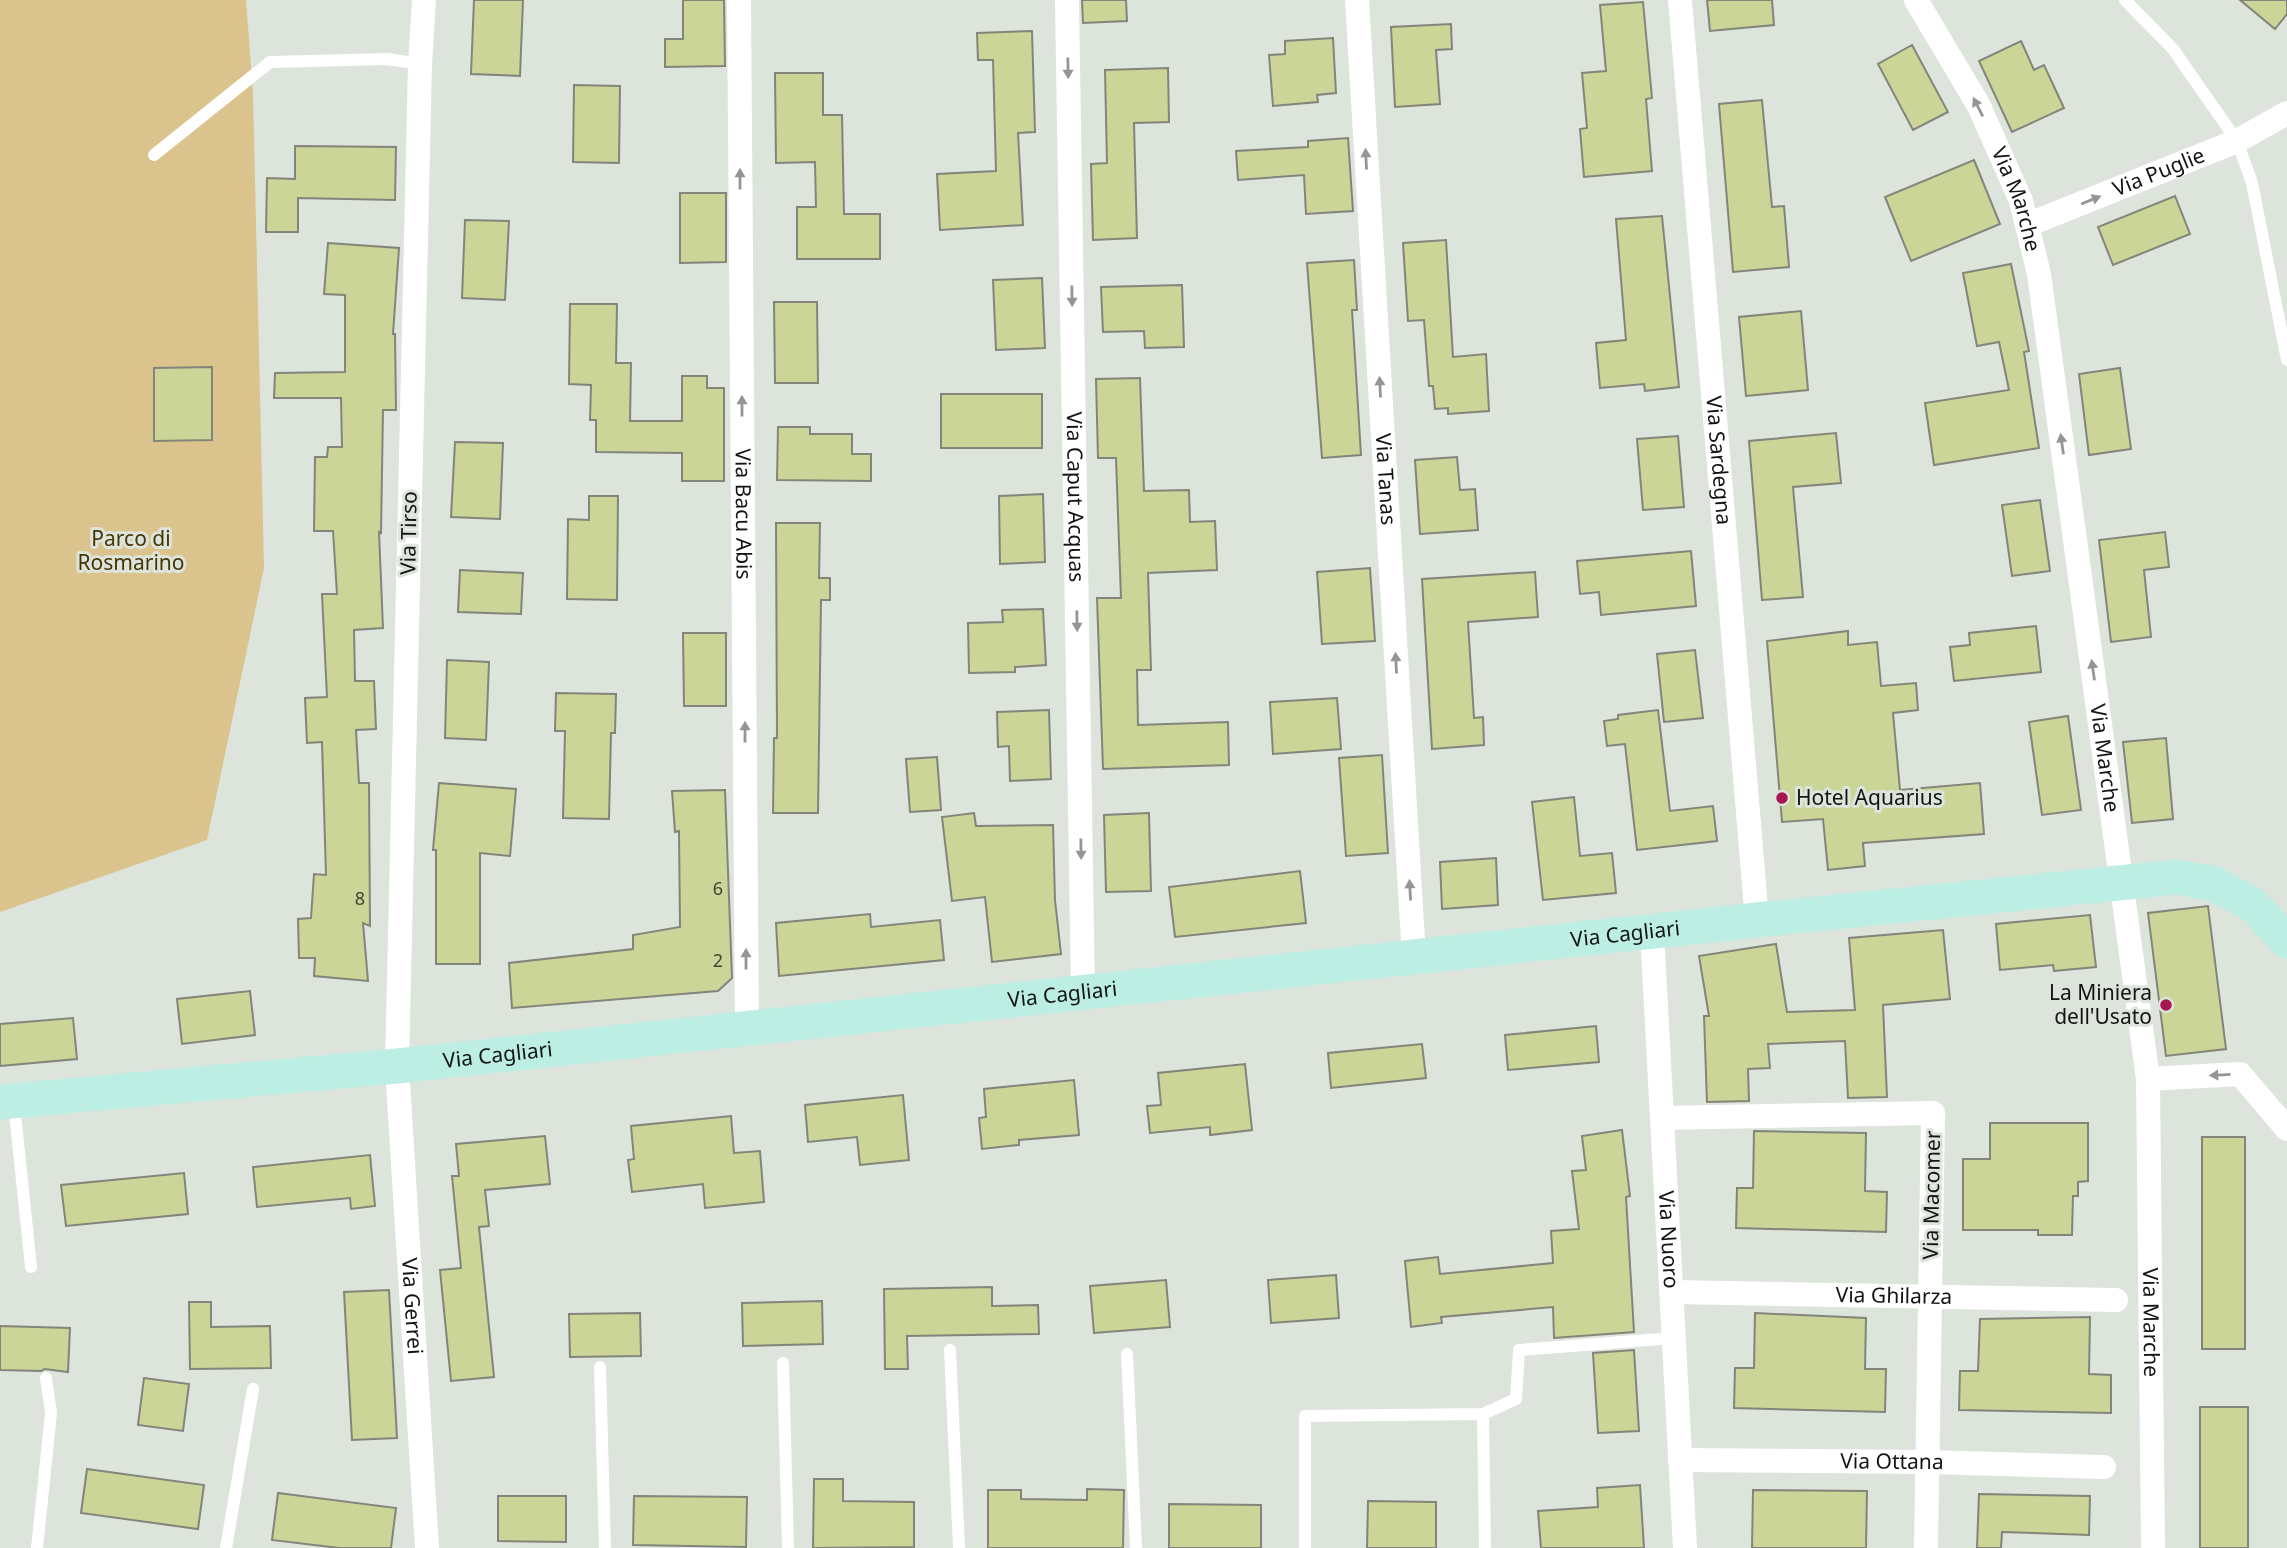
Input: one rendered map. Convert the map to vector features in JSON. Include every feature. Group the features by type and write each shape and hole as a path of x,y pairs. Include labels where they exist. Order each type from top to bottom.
{"street":[{"name":"Via Tirso","path":"397,1066 420,64 425,0"},
{"name":"Via Bacu Abis","path":"739,0 747,1028"},
{"name":"Via Caput Acquas","path":"1067,0 1083,994"},
{"name":"Via Tanas","path":"1356,0 1414,958"},
{"name":"Via Sardegna","path":"1680,0 1757,920"},
{"name":"Via Marche","path":"1916,0 1979,106 2021,201 2039,274 2148,1079 2153,1548"},
{"name":"Via Puglie","path":"2027,225 2237,141 2287,113"},
{"name":"Via Cagliari","path":"7,1102 397,1066 2177,877 2215,884 2253,905 2287,941"},
{"name":"Via Nuoro","path":"1652,932 1685,1548"},
{"name":"Via Gerrei","path":"397,1066 427,1548"},
{"path":"2148,1079 2240,1074 2287,1129"},
{"name":"Via Macomer","path":"1662,1118 1933,1114 1926,1548"},
{"name":"Via Ghilarza","path":"1672,1292 2116,1300"},
{"name":"Via Ottana","path":"1680,1460 2104,1467"}],"lane":[{"path":"2124,0 2173,49 2237,141 2252,183 2287,360"},
{"path":"154,155 270,62 387,59 420,64"},
{"path":"7,1102 31,1267"},
{"path":"1305,1548 1305,1416 1483,1414 1516,1399 1519,1350 1674,1338"},
{"path":"950,1350 959,1548"},
{"path":"1127,1354 1136,1548"},
{"path":"783,1363 788,1548"},
{"path":"600,1367 605,1548"},
{"path":"37,1548 51,1413 46,1378"},
{"path":"226,1548 253,1389"},
{"path":"1483,1414 1485,1548"}],"green space":[{"name":"Parco di Rosmarino","path":"0,0 246,0 253,94 264,568 207,840 0,912"}],"building":[{"path":"474,0 523,0 520,76 471,74"},
{"path":"683,0 724,0 725,66 665,67 665,39 683,39"},
{"path":"1082,0 1126,0 1127,21 1083,23"},
{"path":"1707,0 1772,0 1774,25 1710,31"},
{"path":"2240,0 2287,0 2287,14 2275,29"},
{"path":"1643,2 1652,98 1646,99 1652,171 1584,177 1580,129 1587,128 1582,73 1606,71 1600,5"},
{"path":"1451,24 1452,49 1436,50 1440,104 1395,107 1391,27"},
{"path":"1032,31 1035,132 1018,133 1023,225 940,230 937,174 996,171 993,60 978,60 977,33"},
{"path":"1333,38 1336,93 1317,95 1318,102 1273,106 1269,55 1285,54 1285,41"},
{"path":"2021,41 2034,70 2044,65 2064,108 2012,132 1979,61"},
{"path":"1912,45 1948,112 1913,130 1878,64"},
{"path":"1168,68 1169,122 1134,123 1137,238 1093,240 1091,164 1107,163 1105,70"},
{"path":"775,73 823,73 823,115 842,115 844,214 880,214 880,259 797,259 797,207 816,207 815,162 776,163"},
{"path":"574,85 620,86 619,163 573,162"},
{"path":"1762,100 1772,207 1784,206 1789,267 1733,272 1719,104"},
{"path":"1348,138 1353,211 1306,214 1304,175 1238,180 1236,151 1308,147 1308,141"},
{"path":"295,146 396,147 395,200 298,198 298,232 266,232 267,178 295,179"},
{"path":"1974,160 2000,224 1911,261 1885,197"},
{"path":"680,193 726,193 726,262 680,263"},
{"path":"2175,196 2190,234 2113,265 2098,227"},
{"path":"1662,216 1679,387 1645,391 1644,384 1600,388 1596,343 1626,340 1616,219"},
{"path":"465,220 509,221 505,300 462,298"},
{"path":"1446,240 1453,357 1486,354 1489,411 1448,414 1448,408 1435,409 1433,386 1429,386 1424,320 1408,321 1403,243"},
{"path":"328,243 399,248 393,334 396,410 383,410 381,533 379,532 383,628 354,630 355,681 374,681 376,729 356,730 359,783 369,783 370,926 363,923 368,981 314,976 315,958 299,958 298,919 311,918 314,874 326,875 322,742 307,743 305,698 327,697 322,594 337,594 333,531 314,531 315,457 327,457 328,447 342,447 341,398 274,398 275,373 345,372 345,295 324,294"},
{"path":"1354,260 1357,310 1352,310 1361,455 1322,458 1307,263"},
{"path":"2011,264 2029,351 2024,352 2039,448 1934,465 1925,403 2009,390 1999,342 1977,346 1963,273"},
{"path":"1042,278 1045,348 996,350 993,280"},
{"path":"1182,285 1184,347 1145,348 1144,331 1103,332 1101,287"},
{"path":"774,302 817,302 818,383 775,383"},
{"path":"570,304 617,304 616,363 631,363 630,421 682,421 682,376 707,376 707,388 724,388 724,481 682,481 682,453 596,452 596,420 590,420 591,385 569,384"},
{"path":"1801,311 1808,390 1746,396 1739,317"},
{"path":"212,367 212,440 154,441 154,368"},
{"path":"2120,368 2131,449 2089,455 2079,374"},
{"path":"1140,378 1144,491 1189,490 1190,522 1215,521 1217,570 1148,573 1151,670 1137,670 1138,725 1228,722 1229,765 1103,769 1097,598 1121,598 1116,458 1098,458 1096,379"},
{"path":"941,394 1042,394 1042,448 941,448"},
{"path":"778,427 810,427 810,434 852,434 852,454 871,454 871,481 777,480"},
{"path":"1836,433 1841,483 1793,487 1803,597 1762,600 1749,441"},
{"path":"1678,436 1684,507 1643,510 1637,439"},
{"path":"455,442 503,443 500,519 451,517"},
{"path":"1457,457 1460,490 1475,489 1478,530 1420,534 1415,460"},
{"path":"1043,494 1045,562 1000,564 999,496"},
{"path":"589,496 618,496 617,600 567,599 568,519 589,520"},
{"path":"2040,500 2050,571 2012,576 2002,505"},
{"path":"776,523 820,523 819,578 830,578 830,600 821,600 818,813 773,813 774,738 777,738"},
{"path":"2165,532 2169,567 2144,570 2151,637 2111,642 2099,540"},
{"path":"1691,551 1696,606 1601,615 1599,592 1580,594 1577,561"},
{"path":"1370,568 1375,641 1322,644 1317,572"},
{"path":"460,570 523,573 521,614 458,612"},
{"path":"1535,572 1538,617 1468,622 1474,718 1483,717 1484,745 1432,749 1422,579"},
{"path":"1043,609 1046,665 1015,667 1015,672 969,673 968,623 1003,622 1002,610"},
{"path":"2036,626 2041,672 1954,681 1950,647 1970,645 1969,633"},
{"path":"1848,631 1848,645 1877,642 1881,686 1916,683 1918,710 1893,713 1900,790 1980,783 1984,834 1863,843 1865,866 1828,870 1823,819 1782,822 1767,641"},
{"path":"683,633 726,633 726,706 684,706"},
{"path":"1695,650 1703,718 1664,722 1657,654"},
{"path":"447,660 489,662 486,740 445,738"},
{"path":"556,693 616,694 615,733 611,733 609,819 563,818 565,731 555,731"},
{"path":"1337,698 1341,749 1273,754 1270,702"},
{"path":"1049,710 1051,779 1010,781 1009,746 998,747 997,712"},
{"path":"1658,710 1670,811 1713,806 1717,841 1637,850 1625,744 1607,746 1604,721 1618,719 1618,715"},
{"path":"2068,716 2081,810 2042,815 2029,722"},
{"path":"2166,738 2173,819 2132,823 2123,742"},
{"path":"1382,755 1388,853 1346,856 1339,758"},
{"path":"937,757 941,810 910,812 906,759"},
{"path":"439,783 516,789 510,856 480,853 480,964 436,964 436,850 433,850"},
{"path":"725,790 732,978 718,991 512,1008 509,963 633,949 633,935 680,927 679,831 675,832 672,791"},
{"path":"1574,797 1580,856 1612,853 1616,893 1543,900 1532,802"},
{"path":"974,813 976,826 1053,825 1055,900 1061,954 992,962 985,897 952,901 942,817"},
{"path":"1149,813 1151,891 1106,892 1104,815"},
{"path":"1496,858 1498,905 1442,909 1440,862"},
{"path":"1300,871 1306,923 1175,937 1169,887"},
{"path":"2208,906 2226,1049 2166,1056 2148,913"},
{"path":"870,914 871,927 940,920 944,960 779,976 776,923"},
{"path":"2090,915 2096,967 2054,971 2053,965 2000,970 1996,924"},
{"path":"1943,930 1950,999 1883,1005 1887,1097 1848,1098 1845,1041 1768,1044 1770,1068 1748,1069 1749,1101 1707,1102 1704,1016 1709,1016 1699,956 1776,944 1787,1012 1855,1010 1849,938"},
{"path":"250,991 255,1035 182,1044 177,999"},
{"path":"73,1018 77,1059 0,1066 0,1024"},
{"path":"1596,1026 1599,1062 1508,1070 1505,1035"},
{"path":"1422,1044 1426,1078 1331,1088 1328,1053"},
{"path":"1245,1064 1252,1130 1210,1135 1210,1127 1150,1133 1147,1106 1161,1105 1158,1073"},
{"path":"1074,1080 1079,1135 1019,1140 1019,1145 982,1149 979,1118 986,1117 984,1089"},
{"path":"903,1095 909,1160 860,1165 857,1137 808,1142 805,1105"},
{"path":"731,1116 734,1153 760,1151 764,1202 705,1208 703,1184 632,1192 628,1160 634,1159 631,1126"},
{"path":"1990,1123 2088,1123 2088,1181 2078,1182 2078,1196 2073,1196 2072,1235 2038,1235 2038,1230 1963,1230 1963,1159 1990,1159"},
{"path":"1622,1130 1630,1196 1626,1197 1634,1332 1554,1338 1553,1307 1441,1317 1442,1323 1411,1327 1405,1261 1438,1257 1440,1274 1553,1263 1551,1231 1579,1229 1572,1171 1586,1170 1582,1136"},
{"path":"1754,1131 1866,1133 1865,1191 1887,1192 1886,1232 1736,1228 1737,1188 1753,1188"},
{"path":"545,1136 550,1184 485,1190 489,1226 479,1227 494,1377 451,1381 440,1270 461,1268 452,1176 459,1176 456,1144"},
{"path":"2202,1137 2245,1137 2245,1349 2202,1349"},
{"path":"370,1155 375,1206 351,1209 350,1198 257,1207 253,1167"},
{"path":"184,1173 188,1214 66,1226 61,1185"},
{"path":"1336,1275 1339,1318 1271,1323 1268,1280"},
{"path":"1166,1280 1170,1327 1094,1333 1090,1286"},
{"path":"992,1287 992,1306 1038,1305 1039,1334 907,1336 908,1369 885,1369 884,1289"},
{"path":"389,1290 397,1438 352,1440 344,1292"},
{"path":"822,1301 823,1344 743,1346 742,1303"},
{"path":"189,1302 211,1302 211,1327 270,1326 271,1368 190,1369"},
{"path":"640,1313 641,1356 570,1357 569,1314"},
{"path":"1755,1313 1866,1318 1865,1369 1886,1369 1885,1412 1734,1408 1735,1368 1754,1368"},
{"path":"2090,1317 2089,1374 2111,1375 2111,1413 1959,1410 1960,1371 1978,1371 1980,1319"},
{"path":"0,1326 70,1328 68,1372 45,1369 0,1370"},
{"path":"1634,1350 1639,1431 1598,1433 1593,1353"},
{"path":"144,1378 189,1384 183,1431 138,1425"},
{"path":"2200,1407 2248,1407 2248,1548 2200,1548"},
{"path":"87,1469 204,1485 198,1529 81,1513"},
{"path":"814,1479 843,1479 843,1501 914,1502 914,1547 813,1548"},
{"path":"1640,1485 1644,1548 1541,1548 1538,1511 1598,1507 1597,1488"},
{"path":"1087,1489 1124,1490 1123,1548 988,1548 988,1490 1021,1490 1021,1499 1087,1500"},
{"path":"1753,1490 1867,1491 1866,1548 1752,1548"},
{"path":"278,1493 396,1508 391,1548 339,1548 272,1540"},
{"path":"1979,1494 2090,1496 2089,1535 2002,1532 2001,1548 1977,1548"},
{"path":"498,1496 566,1496 566,1542 498,1541"},
{"path":"634,1496 747,1497 746,1547 633,1545"},
{"path":"1368,1501 1436,1502 1436,1548 1367,1548"},
{"path":"1169,1504 1261,1505 1261,1548 1169,1548"}],"place":[{"name":"Hotel Aquarius","path":"1782,798"},
{"name":"La Miniera dell'Usato","path":"2166,1005"}]}
